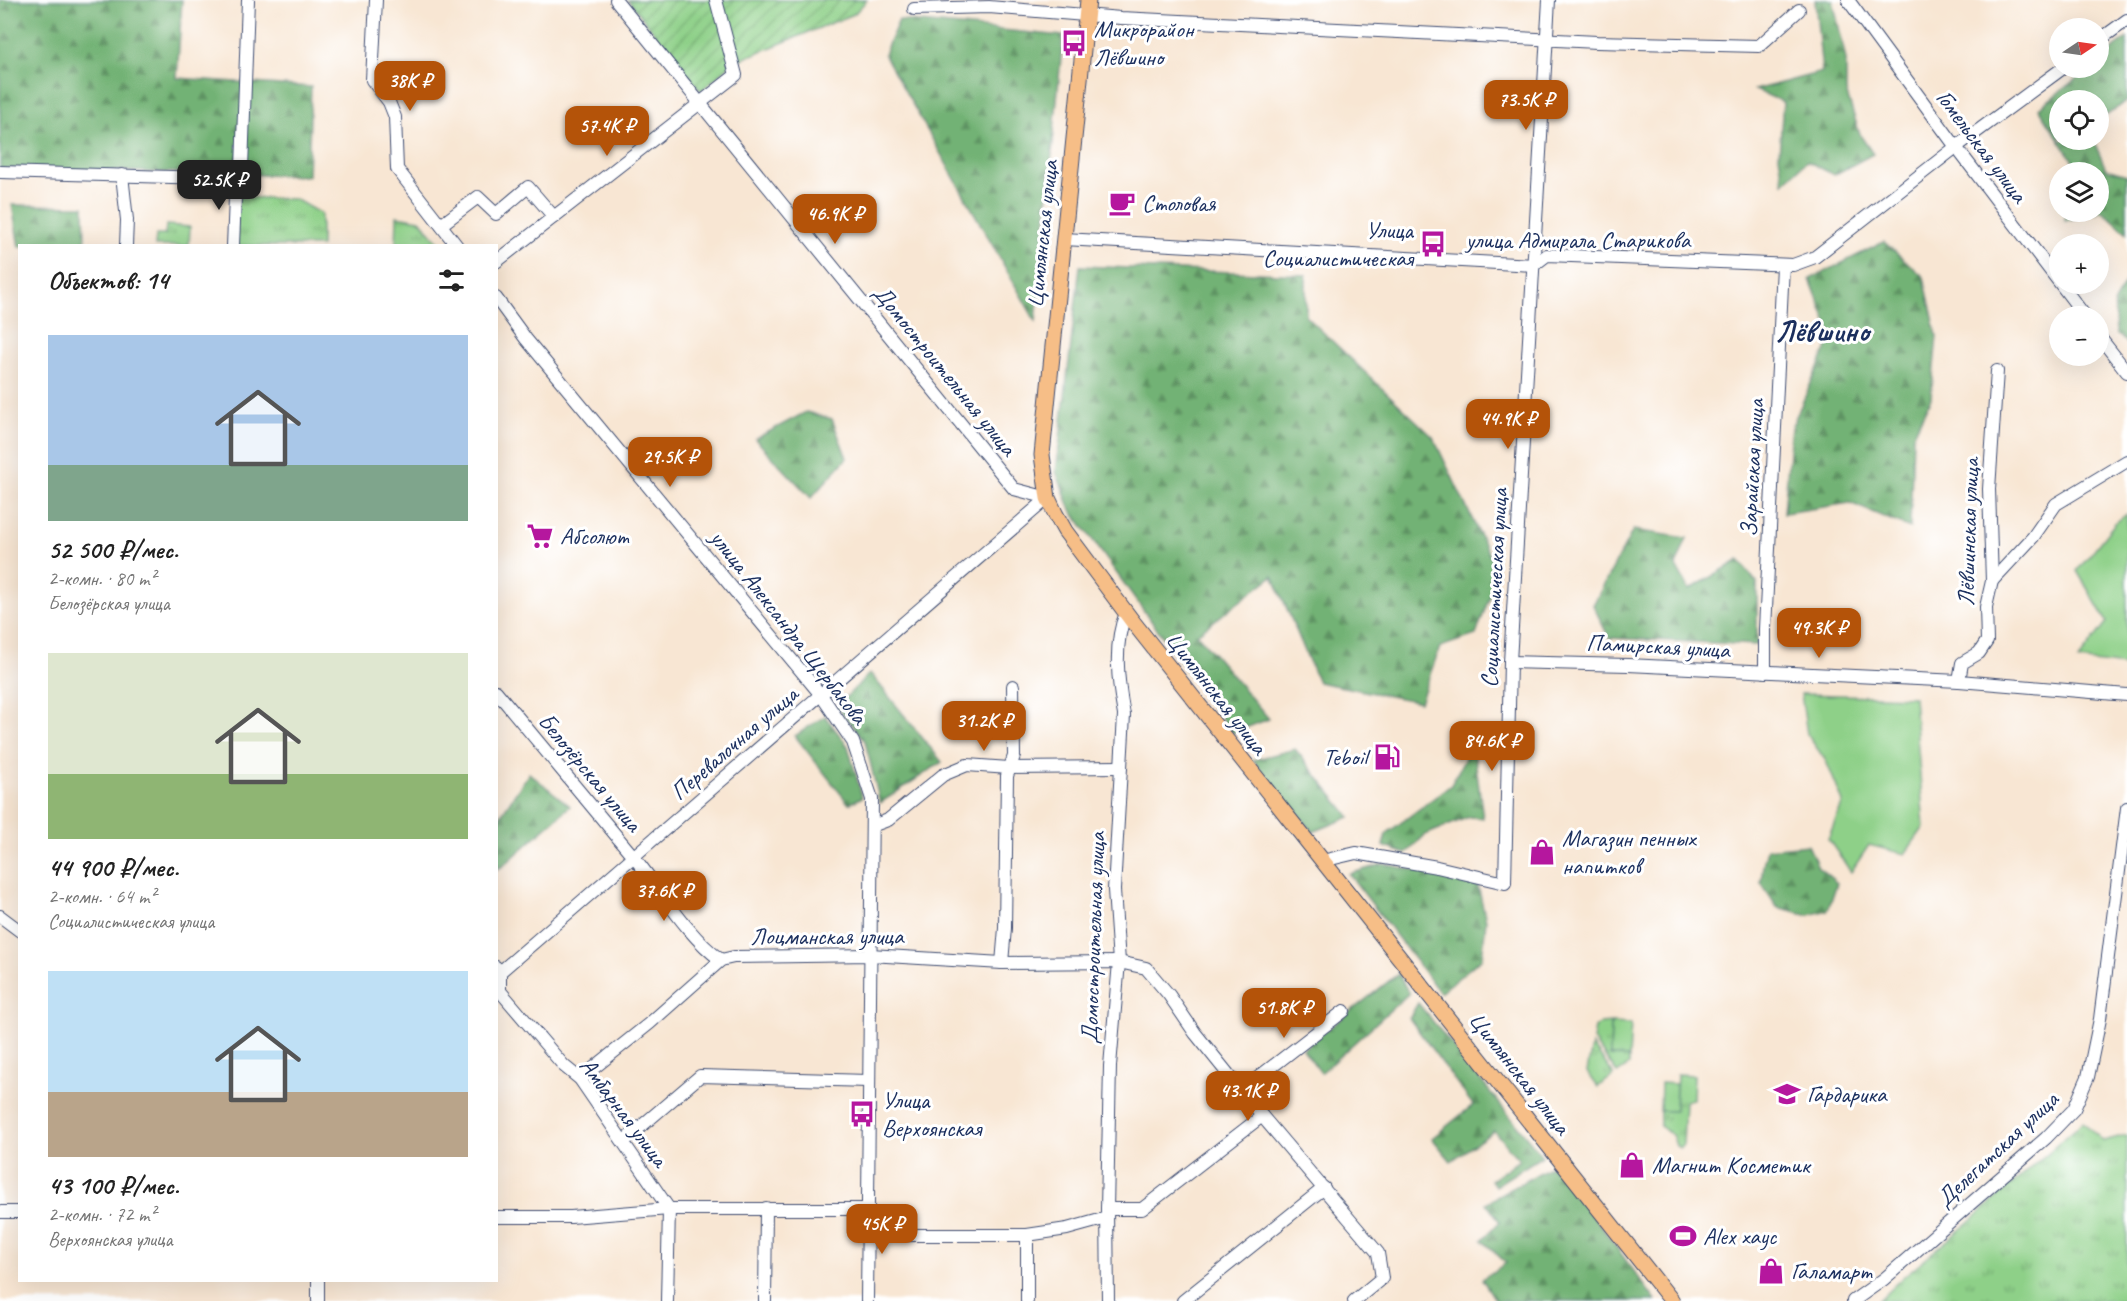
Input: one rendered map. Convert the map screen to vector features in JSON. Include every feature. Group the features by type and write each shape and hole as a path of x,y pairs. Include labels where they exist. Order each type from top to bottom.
{"main road":[{"name":"Цимлянская улица","path":"1087,8 1042,455 1048,498 1065,531 1126,614 1672,1301"}],"street":[{"path":"233,244 235,197 240,179 248,0"},
{"path":"376,0 372,80 389,102 395,117 397,169 455,244"},
{"name":"Домостроительная улица","path":"616,0 1014,489 1048,498"},
{"path":"498,260 736,75 716,0"},
{"name":"Социалистическая улица","path":"1322,861 1356,853 1437,867 1505,883 1510,662 1549,0"},
{"name":"Гомельская улица","path":"1848,0 2077,306"},
{"path":"914,9 1087,8 1121,18 1547,40 1759,46 1799,10"},
{"path":"2109,33 2127,20"},
{"name":"улица Адмирала Старикова","path":"1064,239 1534,265 1547,255 1657,258 1783,266 1806,262 1815,257 1956,147 2049,78"},
{"path":"0,172 240,179"},
{"path":"122,176 127,220 126,244"},
{"path":"441,225 478,197 496,213 528,187 554,218"},
{"name":"Зарайская улица","path":"1765,672 1765,629 1783,266"},
{"name":"улица Александра Щербакова","path":"498,301 526,339 821,695 853,742 872,799 866,1209 867,1301"},
{"path":"2109,349 2127,372"},
{"name":"Лёвшинская улица","path":"1959,681 1962,663 1979,653 1987,641 1986,608 1992,581 1989,489 1997,371"},
{"path":"1992,581 2033,537 2056,504 2127,460"},
{"name":"Перевалочная улица","path":"498,969 633,857 1048,498"},
{"name":"Домостроительная улица","path":"1108,1301 1110,1066 1119,962 1114,890 1124,715 1118,686 1119,630 1126,614"},
{"name":"Памирская улица","path":"1510,662 1537,667 1765,672 1959,681 2127,695"},
{"path":"1002,963 1005,928 1007,776 1014,756 1013,686"},
{"name":"Белозёрская улица","path":"498,693 710,952 721,960"},
{"path":"872,826 888,820 943,775 967,765 1009,768 1121,768"},
{"name":"Делегатская улица","path":"1853,1301 1884,1279 2046,1138 2074,1109 2088,1077 2100,1019 2127,808"},
{"path":"0,916 18,930"},
{"name":"Лоцманская улица","path":"580,1079 650,1023 721,960 734,957 870,955 1002,963 1119,962 1146,968 1262,1116 1378,1253 1382,1278 1354,1301"},
{"name":"Амбарная улица","path":"498,969 500,991 564,1066 580,1079 669,1209"},
{"path":"1242,1090 1344,1011"},
{"path":"624,1141 700,1076 868,1081"},
{"path":"867,1234 1028,1235 1067,1229 1107,1213 1142,1209 1262,1116"},
{"path":"1183,1301 1323,1188"},
{"path":"765,1301 766,1208"},
{"path":"498,1217 571,1217 669,1209 866,1209"},
{"path":"668,1301 669,1209"},
{"path":"0,1212 18,1212"},
{"path":"1027,1301 1028,1235"},
{"path":"318,1282 318,1301"}],"green space":[{"path":"0,0 182,0 177,78 311,87 308,176 0,168"},
{"path":"628,0 867,0 854,14 734,62 701,91"},
{"path":"1815,0 1833,0 1846,60 1846,91 1860,135 1873,154 1834,175 1807,161 1783,183 1779,155 1783,102 1755,90 1822,72"},
{"path":"899,20 1063,36 1036,322 884,54"},
{"path":"2127,38 2127,101 2109,114 2109,90 2062,90 2077,78 2109,78 2109,52"},
{"path":"2049,100 2049,124 2039,108"},
{"path":"2066,150 2098,150 2103,162 2074,162"},
{"path":"2109,170 2127,175 2127,233 2109,216"},
{"path":"237,197 295,199 321,214 321,244 235,244"},
{"path":"12,205 84,206 85,244 18,244"},
{"path":"397,216 420,220 440,244 396,244"},
{"path":"166,225 190,227 189,244 155,244 156,235 165,235"},
{"path":"1884,242 1924,277 1937,336 1931,398 1913,436 1910,528 1850,503 1784,513 1791,428 1832,336 1810,279"},
{"path":"1080,266 1306,275 1306,316 1433,437 1498,573 1476,635 1440,647 1420,702 1318,682 1273,576 1197,634 1269,719 1232,733 1071,510 1056,472"},
{"path":"2127,280 2127,343 2116,334 2114,302"},
{"path":"806,412 832,419 847,458 811,498 755,439"},
{"path":"2127,514 2127,656 2123,666 2078,660 2107,622 2077,571 2115,523"},
{"path":"1633,530 1687,538 1676,566 1689,590 1739,560 1757,583 1757,645 1609,638 1593,605"},
{"path":"870,673 942,762 880,803 865,741 837,706"},
{"path":"1801,694 1914,697 1924,827 1905,854 1869,845 1851,872 1828,839 1843,802 1826,761 1807,734"},
{"path":"825,716 848,746 862,797 849,804 795,736"},
{"path":"1473,743 1483,818 1469,817 1425,835 1406,854 1383,846 1386,834 1451,785"},
{"path":"1295,749 1350,817 1313,832 1253,760"},
{"path":"529,773 570,806 498,868 498,820"},
{"path":"1808,845 1818,867 1837,883 1828,910 1809,915 1777,907 1761,883 1767,849"},
{"path":"1383,864 1477,882 1486,920 1482,958 1440,993 1349,874"},
{"path":"1398,974 1409,993 1321,1073 1303,1049"},
{"path":"1418,1003 1542,1156 1495,1186 1491,1180 1519,1160 1494,1131 1451,1161 1432,1138 1473,1105 1409,1018"},
{"path":"1611,1023 1631,1024 1629,1057 1610,1056"},
{"path":"1611,1023 1610,1056 1629,1057 1629,1065 1617,1073 1593,1040 1595,1027"},
{"path":"1592,1045 1614,1075 1598,1087 1587,1072"},
{"path":"1677,1074 1694,1075 1693,1099 1685,1101 1683,1145 1680,1148 1676,1146 1673,1136 1661,1127 1660,1121 1660,1111 1675,1111"},
{"path":"1661,1083 1676,1084 1675,1111 1660,1111"},
{"path":"2083,1122 2103,1141 2127,1135 2127,1301 1878,1301 1904,1276"},
{"path":"1555,1164 1656,1301 1496,1301 1482,1279 1506,1263 1482,1240 1500,1222 1486,1203"}],"place":[{"name":"Микрорайон Лёвшино","path":"1074,43"},
{"name":"Столовая","path":"1122,203"},
{"name":"Улица Социалистическая","path":"1433,244"},
{"name":"Абсолют","path":"540,536"},
{"name":"Teboil","path":"1387,757"},
{"name":"Магазин пенных напитков","path":"1542,852"},
{"name":"Гардарика","path":"1787,1094"},
{"name":"Улица Верхоянская","path":"862,1114"},
{"name":"Магнит Косметик","path":"1632,1165"},
{"name":"Alex хаус","path":"1683,1236"},
{"name":"Галамарт","path":"1771,1271"}],"district":[{"name":"Лёвшино","path":"1822,331"}]}
